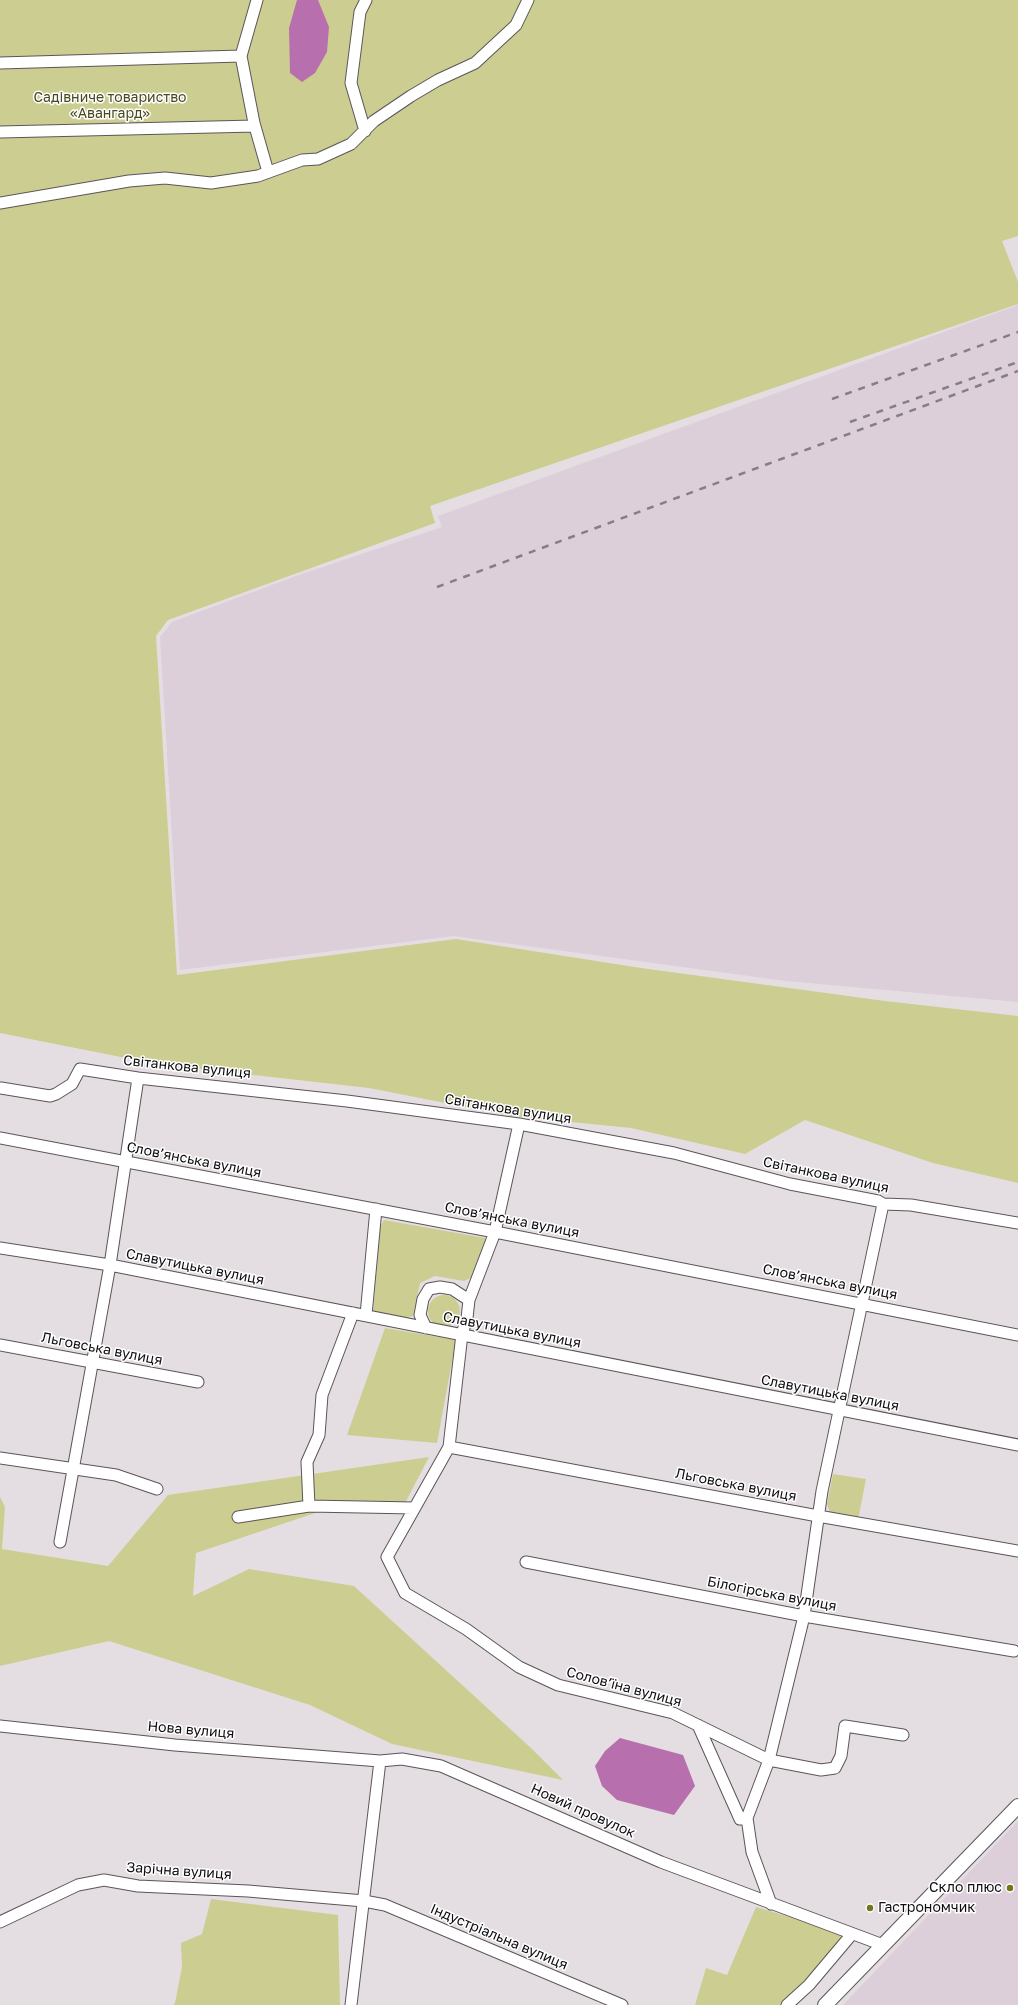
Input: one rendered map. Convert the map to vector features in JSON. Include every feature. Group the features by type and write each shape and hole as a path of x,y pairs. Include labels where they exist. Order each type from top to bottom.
{"main road":[{"path":"825,2005 1018,1806"}],"street":[{"path":"256,0 241,56 255,126 268,172"},
{"path":"365,132 351,83 360,12 366,0"},
{"path":"0,203 129,181 165,178 211,183 258,176 302,160 318,159 351,144 365,132 374,121 411,96 438,80 475,63 516,25 528,0"},
{"path":"0,63 241,56"},
{"path":"0,132 255,126"},
{"name":"Світанкова вулиця","path":"1,1088 50,1096 72,1084 80,1069 138,1078 304,1095 519,1124 674,1153 790,1184 878,1201 883,1204 911,1205 1018,1223"},
{"path":"60,1542 91,1362 110,1265 138,1078"},
{"path":"238,1517 309,1506 414,1508 449,1447 462,1334 467,1318 469,1300 495,1232 519,1124"},
{"name":"Словʼянська вулиця","path":"0,1138 495,1232 1018,1335"},
{"path":"771,1904 752,1852 747,1818 768,1760 804,1616 817,1532 818,1516 883,1204"},
{"path":"366,1316 376,1209"},
{"name":"Славутицька вулиця","path":"0,1248 110,1265 1018,1445"},
{"path":"426,1328 420,1315 423,1300 429,1289 440,1286 452,1289 469,1300"},
{"path":"309,1506 307,1462 319,1435 322,1394 353,1313"},
{"name":"Льговська вулиця","path":"0,1345 198,1382"},
{"name":"Льговська вулиця","path":"449,1447 818,1516 1018,1550"},
{"path":"0,1458 116,1475 157,1490"},
{"name":"Соловʼїна вулиця","path":"414,1508 387,1557 405,1593 466,1629 518,1667 558,1685 672,1713 768,1760 821,1770 835,1768 841,1756 845,1726 903,1735"},
{"name":"Білогірська вулиця","path":"526,1562 804,1616 1014,1651"},
{"path":"698,1725 740,1819 747,1818"},
{"name":"Нова вулиця","path":"0,1726 176,1745 380,1761"},
{"name":"Новий провулок","path":"380,1761 402,1759 440,1766 661,1862 883,1945"},
{"path":"351,2005 380,1761"},
{"name":"Зарічна вулиця","path":"0,1922 78,1885 104,1880 138,1886 248,1891 364,1901"},
{"name":"Індустріальна вулиця","path":"364,1901 385,1905 622,2005"},
{"path":"787,2005 809,1985 852,1934"}],"shaded area":[{"path":"297,0 318,0 329,27 327,52 315,73 302,82 290,73 289,28"},
{"path":"1018,305 1018,1002 786,981 453,936 180,970 160,637 172,622 296,576 442,527 438,516"},
{"path":"620,1738 683,1755 695,1786 674,1815 617,1800 602,1786 595,1766 605,1751"},
{"path":"1018,1821 1018,2005 843,2005"}],"green space":[{"name":"Садівниче товариство «Авангард»","path":"0,0 1018,0 1018,236 1002,241 1018,282 1018,304 430,506 435,523 168,620 156,636 177,975 456,939 641,968 885,1001 1018,1016 1018,1183 933,1163 805,1120 745,1154 631,1128 512,1116 369,1088 156,1064 0,1033"},
{"path":"384,1220 485,1238 486,1246 471,1278 464,1281 435,1276 420,1283 413,1316 404,1318 373,1312 380,1227"},
{"path":"441,1295 447,1295 456,1299 460,1311 456,1323 447,1327 441,1327 432,1323 428,1314 428,1308 432,1299"},
{"path":"385,1328 456,1340 437,1443 347,1435"},
{"path":"429,1457 403,1507 392,1513 336,1506 196,1553 193,1596 249,1569 354,1586 531,1748 563,1780 392,1744 310,1705 109,1641 0,1666 0,1497 5,1507 2,1549 108,1566 168,1495"},
{"path":"833,1474 866,1479 858,1520 830,1513 827,1504"},
{"path":"211,1899 338,1915 340,2005 173,2005 175,2003 182,1967 181,1943 202,1934"},
{"path":"756,1907 827,1928 846,1937 782,2005 695,2005 706,1968 727,1975"}],"railway":[{"path":"832,399 1018,332"},
{"path":"850,422 1018,362"},
{"path":"437,587 1018,371"}],"place":[{"name":"Скло плюс","path":"1010,1888"},
{"name":"Гастрономчик","path":"870,1908"}]}
